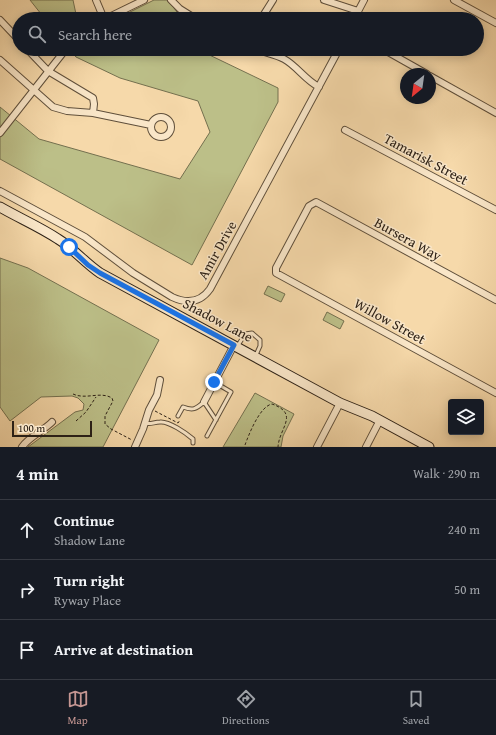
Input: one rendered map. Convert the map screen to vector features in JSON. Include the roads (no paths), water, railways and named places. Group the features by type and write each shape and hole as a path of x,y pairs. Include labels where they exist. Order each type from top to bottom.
{"street":[{"path":"96,0 102,12"},
{"path":"119,12 144,0"},
{"path":"170,0 184,12"},
{"path":"265,12 273,0"},
{"path":"324,0 358,11 364,0"},
{"path":"454,0 475,12"},
{"path":"484,17 496,24"},
{"path":"0,20 12,33"},
{"path":"33,56 48,72 93,98 93,113"},
{"path":"0,133 61,56"},
{"path":"277,56 283,58 294,66 309,82 319,87"},
{"name":"Amir Drive","path":"0,191 85,237 133,273 172,297 183,301 193,301 199,299 207,294 210,289 334,56"},
{"path":"395,56 416,68"},
{"path":"0,60 54,107 67,111 93,113 151,125"},
{"path":"436,79 496,113"},
{"name":"Tamarisk Street","path":"345,130 496,210"},
{"name":"Bursera Way","path":"309,206 316,202 496,300"},
{"name":"Willow Street","path":"309,206 276,268 276,273 496,393"},
{"name":"Shadow Lane","path":"0,207 58,239 88,265 100,273 255,356 340,404 380,420 429,447"},
{"path":"204,402 214,382 236,346"},
{"path":"136,445 150,408 157,395 160,380"},
{"path":"317,447 340,404"},
{"path":"366,447 380,420"},
{"path":"22,447 24,443 52,422"}],"lane":[{"path":"236,346 245,334 249,333 255,335 260,340 255,356"},
{"path":"207,436 231,392 214,382"},
{"path":"178,416 184,407 189,409 197,409 204,402 216,420"},
{"path":"145,423 166,422 187,434 193,439 193,443"}]}
